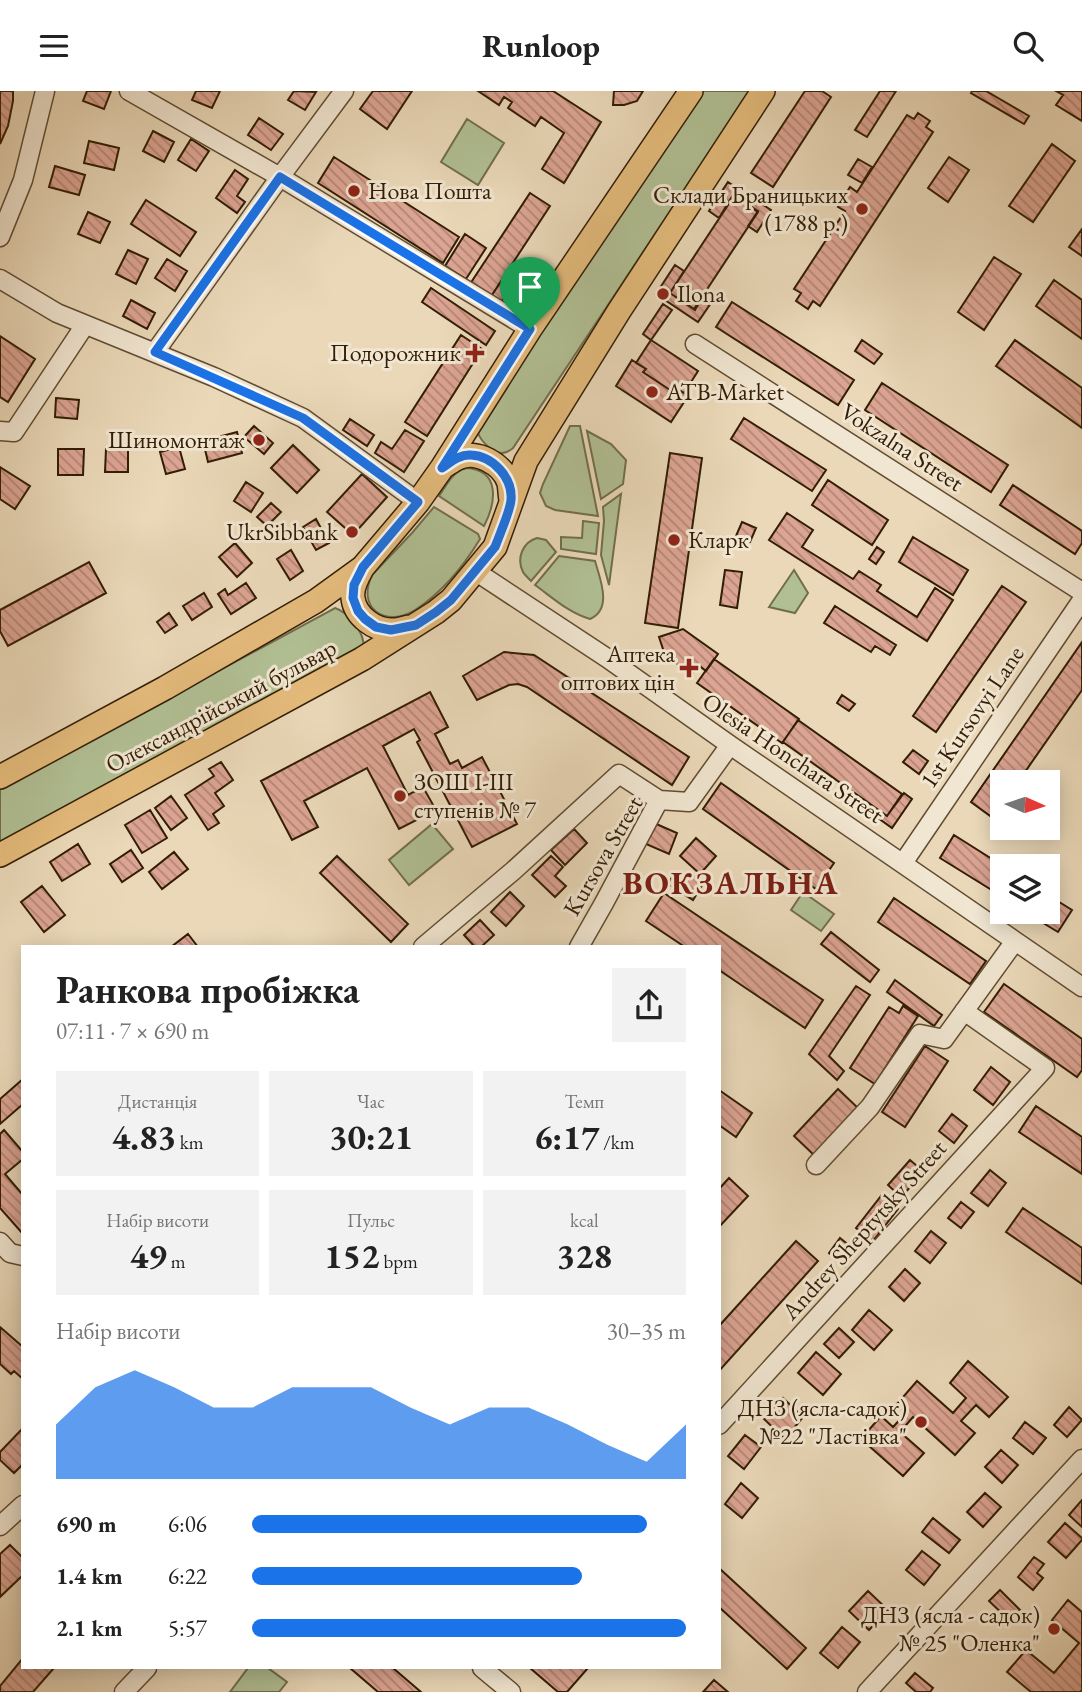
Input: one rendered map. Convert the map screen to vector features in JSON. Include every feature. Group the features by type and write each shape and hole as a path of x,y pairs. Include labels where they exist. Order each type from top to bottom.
{"main road":[{"name":"Олександрійський бульвар","path":"0,777 165,688 316,601 363,567 418,502 442,468 530,329 691,91"},
{"name":"Олександрійський бульвар","path":"0,855 349,666 451,600 495,547 526,461 619,311 763,91"},
{"path":"442,468 459,457 471,454 487,459 503,471 509,483 511,500"},
{"path":"363,567 354,585 353,598 358,611 365,619 376,627 391,630 416,625"}],"street":[{"path":"0,237 23,180 45,91"},
{"path":"129,91 280,177 530,329"},
{"path":"155,352 344,91"},
{"path":"0,279 57,313 155,352 303,418 418,502"},
{"path":"0,431 14,432 85,325"},
{"name":"Vokzalna Street","path":"695,344 1082,592"},
{"name":"Olesia Honchara Street","path":"475,571 1082,987"},
{"name":"1st Kursovyi Lane","path":"903,863 1082,600"},
{"name":"Kursova Street","path":"580,945 659,800 689,802 730,745"},
{"path":"425,945 513,871 620,774 659,800"},
{"path":"816,1165 870,1107 920,1034 944,1039 1015,941"},
{"name":"Andrey Sheptytsky Street","path":"721,1423 1045,1068 964,1011"},
{"path":"0,1243 10,1253 21,1256"},
{"path":"867,1692 1082,1459"},
{"path":"0,1526 21,1507"},
{"path":"124,1692 146,1669"},
{"path":"483,1669 500,1689"}],"green space":[{"path":"702,91 750,91 513,448 504,453 494,451 484,443 478,433 546,324"},
{"path":"467,119 504,143 478,185 441,162"},
{"path":"570,426 580,426 598,516 555,510 546,506 540,493"},
{"path":"587,431 611,444 626,460 623,484 601,499"},
{"path":"466,468 485,475 493,489 491,508 484,526 439,496 453,476"},
{"path":"621,494 609,585 601,555 603,507"},
{"path":"434,507 478,534 480,539 452,578 435,595 404,615 384,616 371,606 368,597 372,575"},
{"path":"583,521 599,523 596,554 561,549 561,537 582,538"},
{"path":"537,538 546,540 556,552 531,581 523,572 520,561 522,551 528,543"},
{"path":"559,556 595,561 602,585 603,601 597,614 590,619 568,609 535,585"},
{"path":"794,570 808,593 795,613 769,607"},
{"path":"335,608 346,614 355,624 362,636 364,648 0,847 0,789"},
{"path":"432,824 453,849 409,885 389,860"},
{"path":"803,892 834,914 821,931 791,910"},
{"path":"247,1669 269,1669 287,1682 279,1692 230,1692"}],"building":[{"path":"0,91 13,91 13,101 8,126 0,144"},
{"path":"87,91 111,91 104,109 83,101"},
{"path":"196,91 220,91 212,108 192,100"},
{"path":"294,91 316,92 305,110 288,100"},
{"path":"373,91 412,91 387,129 360,109"},
{"path":"478,91 553,91 601,122 564,183 542,169 564,133 541,117 535,126 508,108 512,102 504,97 499,105"},
{"path":"614,91 643,91 637,101 613,105"},
{"path":"805,91 822,91 831,97 773,187 751,173"},
{"path":"880,91 896,91 867,137 855,130"},
{"path":"986,91 1029,116 1024,124 971,93"},
{"path":"1056,91 1082,91 1082,121 1056,105 1063,95"},
{"name":"Склади Браницьких (1788 р.)","path":"918,113 930,121 926,127 933,132 820,306 813,301 808,309 796,301 801,293 794,289 845,211 838,207 850,187 857,192 907,115 914,119"},
{"path":"259,118 283,134 271,150 248,135"},
{"path":"153,131 174,142 164,162 143,151"},
{"path":"191,139 209,151 196,171 178,160"},
{"path":"89,141 119,148 114,170 84,163"},
{"path":"1052,144 1075,161 1033,222 1009,206"},
{"path":"334,157 459,237 443,263 318,183"},
{"path":"949,157 969,170 948,202 928,188"},
{"path":"858,159 872,167 862,183 848,175"},
{"path":"55,166 85,175 79,195 49,187"},
{"path":"235,170 248,179 237,196 245,202 237,213 216,198"},
{"path":"728,182 771,210 757,232 748,226 758,211 733,195 719,218 709,211"},
{"path":"530,193 550,206 490,298 470,284"},
{"path":"734,196 758,212 694,309 670,293"},
{"path":"146,200 196,232 180,256 131,224"},
{"path":"88,212 110,222 100,243 78,234"},
{"path":"1082,229 1082,256 1069,247"},
{"path":"465,234 486,248 466,279 445,266"},
{"path":"128,250 148,259 136,284 116,274"},
{"path":"994,257 1021,274 984,330 958,312"},
{"path":"167,259 187,271 175,291 155,278"},
{"name":"Ilona","path":"675,265 684,271 670,293 695,310 704,294 713,300 698,322 656,294"},
{"path":"502,280 511,286 500,304 490,298"},
{"path":"1054,280 1082,300 1082,339 1036,306"},
{"path":"431,288 495,331 486,345 422,302"},
{"path":"131,300 155,313 147,329 123,316"},
{"path":"732,302 854,380 838,405 716,327"},
{"path":"663,304 672,310 651,340 643,334"},
{"path":"461,335 482,349 427,436 405,422"},
{"path":"0,336 35,359 8,402 0,397"},
{"path":"651,340 698,371 684,393 673,386 670,390 643,372 646,369 636,363"},
{"path":"862,340 882,354 874,364 855,351"},
{"path":"1015,340 1082,388 1082,428 996,366"},
{"name":"ATB-Market","path":"632,360 646,369 643,372 670,390 673,386 688,396 671,422 616,386"},
{"path":"882,383 1008,465 991,492 865,410"},
{"path":"56,398 79,400 77,419 55,417"},
{"path":"744,418 826,470 812,491 731,439"},
{"path":"350,419 374,435 367,446 343,430"},
{"name":"Шиномонтаж","path":"254,426 273,443 264,454 244,437"},
{"path":"405,430 424,441 404,472 375,453 381,442 392,449"},
{"path":"237,432 242,453 208,462 203,441"},
{"path":"293,445 319,470 297,493 271,468"},
{"path":"179,447 185,469 166,474 160,452"},
{"path":"58,449 84,449 83,475 58,475"},
{"path":"106,449 128,449 128,472 105,472"},
{"name":"Кларк","path":"670,453 702,458 678,628 645,623"},
{"path":"0,467 30,486 15,509 0,499"},
{"path":"362,474 387,497 353,535 327,512"},
{"path":"828,480 888,520 872,545 812,505"},
{"path":"246,482 263,493 251,512 234,501"},
{"path":"1013,485 1082,531 1082,543 1075,554 1000,505"},
{"path":"271,503 281,512 267,526 257,517"},
{"path":"787,513 813,530 802,547 853,579 859,571 881,585 877,591 917,617 935,588 953,600 927,641 769,540"},
{"path":"316,519 329,543 316,550 303,527"},
{"path":"742,522 756,528 750,542 736,536"},
{"path":"913,537 968,570 953,595 899,562"},
{"path":"235,543 252,563 237,577 219,557"},
{"path":"877,547 884,552 876,564 869,559"},
{"path":"291,550 303,571 290,580 277,559"},
{"path":"89,562 106,593 8,646 0,631 0,610"},
{"path":"725,570 742,572 737,608 720,605"},
{"path":"246,583 256,598 231,614 218,594 225,589 228,595"},
{"path":"1002,586 1026,602 936,732 913,716"},
{"path":"204,593 212,607 192,620 183,606"},
{"path":"835,606 896,645 890,655 875,646 871,652 824,623"},
{"path":"169,613 177,625 165,633 157,622"},
{"path":"683,629 718,654 706,671 698,665 692,674 665,655 659,637"},
{"path":"1082,642 1082,690 1026,770 993,770"},
{"path":"504,652 534,655 689,757 672,785 527,687 509,685 477,700 463,676"},
{"path":"714,659 799,719 782,743 697,683"},
{"path":"430,692 448,727 435,734 450,764 458,760 462,768 482,757 517,824 472,847 417,742 420,740 414,729 383,746 408,795 423,787 436,810 399,829 367,768 304,801 318,827 292,840 261,781"},
{"path":"842,695 855,704 849,711 837,703"},
{"path":"798,720 902,794 887,816 783,742"},
{"path":"913,750 928,761 919,774 903,762"},
{"path":"221,762 233,780 215,793 224,806 213,814 219,823 208,830 185,795 214,776 209,769"},
{"path":"990,775 990,816 971,802"},
{"path":"721,783 834,863 816,889 703,809"},
{"path":"904,793 912,799 892,828 867,810 871,805 887,816"},
{"path":"171,796 187,818 171,830 155,808"},
{"path":"150,810 167,838 142,853 125,825"},
{"path":"654,823 677,833 669,854 646,844"},
{"path":"574,829 587,843 565,865 551,850"},
{"path":"954,835 990,858 990,889 940,858"},
{"path":"696,838 716,856 700,874 680,856"},
{"path":"78,844 90,864 62,881 50,862"},
{"path":"131,850 143,868 122,882 110,864"},
{"path":"174,852 188,869 162,889 149,872"},
{"path":"337,856 408,924 391,942 320,873"},
{"path":"551,856 563,867 555,876 566,886 555,897 532,875"},
{"path":"689,873 704,882 693,900 668,884 674,874 684,880"},
{"path":"42,886 65,915 44,932 21,902"},
{"path":"510,892 524,906 506,926 491,912"},
{"path":"664,893 823,1000 805,1028 721,971 721,945 682,945 646,921"},
{"path":"894,898 986,961 970,984 878,922"},
{"path":"1060,902 1072,910 1058,932 1045,924 1060,924"},
{"path":"480,920 494,935 483,945 473,945 464,935"},
{"path":"831,932 879,970 870,982 821,944"},
{"path":"188,934 196,945 174,945"},
{"path":"895,980 942,1015 934,1026 887,992"},
{"path":"1004,984 1082,1039 1082,1070 1077,1077 984,1012"},
{"path":"856,986 870,995 829,1056 844,1071 837,1080 809,1054"},
{"path":"903,1006 918,1016 875,1084 850,1068 889,1007 899,1013"},
{"path":"925,1046 948,1061 905,1127 882,1112"},
{"path":"991,1067 1010,1082 993,1105 974,1090"},
{"path":"21,1081 21,1106 0,1124 0,1099"},
{"path":"838,1089 859,1109 815,1156 794,1136"},
{"path":"721,1091 752,1113 736,1137 721,1126"},
{"path":"1036,1106 1082,1137 1082,1174 1019,1132"},
{"path":"952,1114 967,1126 954,1143 939,1131"},
{"path":"4,1130 21,1150 21,1161 5,1174 21,1193 21,1232 0,1208 0,1134"},
{"path":"910,1160 924,1172 901,1197 888,1185"},
{"path":"990,1170 1006,1183 988,1206 971,1193"},
{"path":"729,1178 748,1196 721,1225 721,1187"},
{"path":"881,1196 898,1209 873,1241 856,1228"},
{"path":"961,1202 974,1212 961,1228 948,1218"},
{"path":"1023,1208 1082,1248 1082,1284 1006,1232"},
{"path":"931,1231 946,1243 930,1263 915,1251"},
{"path":"840,1238 856,1251 845,1266 829,1253"},
{"path":"796,1241 818,1261 721,1369 721,1324"},
{"path":"905,1269 920,1283 904,1301 889,1287"},
{"path":"869,1310 892,1330 874,1350 852,1330"},
{"path":"0,1327 21,1345 21,1377 14,1371 11,1374 0,1364"},
{"path":"839,1328 854,1342 839,1358 824,1344"},
{"path":"816,1352 841,1374 823,1395 798,1373"},
{"path":"968,1361 1008,1397 989,1417 976,1405 961,1421 975,1433 955,1455 913,1417 900,1432 924,1453 903,1476 861,1439 881,1416 893,1427 906,1413 896,1405 917,1381 953,1413 966,1398 950,1383"},
{"path":"783,1398 803,1417 785,1439 764,1419"},
{"path":"1069,1407 1082,1420 1067,1437 1054,1425"},
{"path":"1025,1422 1046,1438 1033,1454 1013,1438"},
{"path":"21,1430 21,1466 14,1473 0,1460 0,1452"},
{"path":"745,1435 761,1447 744,1469 728,1456"},
{"path":"1001,1450 1018,1465 1002,1483 985,1467"},
{"path":"741,1483 758,1498 742,1518 725,1504"},
{"path":"985,1493 1001,1507 983,1527 967,1512"},
{"path":"1082,1500 1082,1527 1069,1515"},
{"path":"933,1518 960,1540 949,1553 922,1532"},
{"path":"1065,1523 1082,1538 1066,1558 1048,1542"},
{"path":"10,1545 21,1556 21,1577 0,1597 0,1554"},
{"path":"922,1551 940,1565 924,1585 906,1570"},
{"path":"1034,1557 1044,1564 1037,1573 1043,1578 1033,1590 1018,1577"},
{"path":"721,1570 806,1648 787,1669 721,1609"},
{"path":"1000,1590 1020,1610 1009,1620 989,1601"},
{"path":"868,1591 888,1610 869,1630 849,1611"},
{"path":"1068,1600 1082,1612 1082,1690 1031,1692 1007,1672 1026,1650 1054,1673 1079,1643 1052,1620"},
{"path":"842,1627 860,1642 838,1668 820,1653"},
{"path":"21,1660 21,1669 53,1669 33,1692 0,1692 0,1686"},
{"path":"351,1669 394,1669 421,1692 378,1692"},
{"path":"531,1669 587,1669 567,1692 558,1692"},
{"path":"915,1673 933,1688 930,1692 916,1692 906,1683"},
{"path":"714,1680 728,1692 703,1692"}],"place":[{"name":"Нова Пошта","path":"354,191"},
{"name":"Склади Браницьких (1788 р.)","path":"862,209"},
{"name":"Ilona","path":"663,294"},
{"name":"Подорожник","path":"475,353"},
{"name":"ATB-Market","path":"652,392"},
{"name":"Шиномонтаж","path":"259,440"},
{"name":"UkrSibbank","path":"352,532"},
{"name":"Кларк","path":"674,540"},
{"name":"Аптека оптових цін","path":"689,668"},
{"name":"ЗОШ І-ІІІ ступенів № 7","path":"400,796"},
{"name":"ДНЗ (ясла-садок) №22 \"Ластівка\"","path":"921,1422"},
{"name":"ДНЗ (ясла - садок) № 25 \"Оленка\"","path":"1054,1629"}],"district":[{"name":"ВОКЗАЛЬНА","path":"731,883"}],"route":[{"path":"280,177 530,329 442,468 459,457 471,454 487,459 503,471 509,483 511,500 495,547 451,600 436,612 416,625 391,630 376,627 360,614 353,598 354,585 363,567 418,502 303,418 155,352 280,177"}]}
